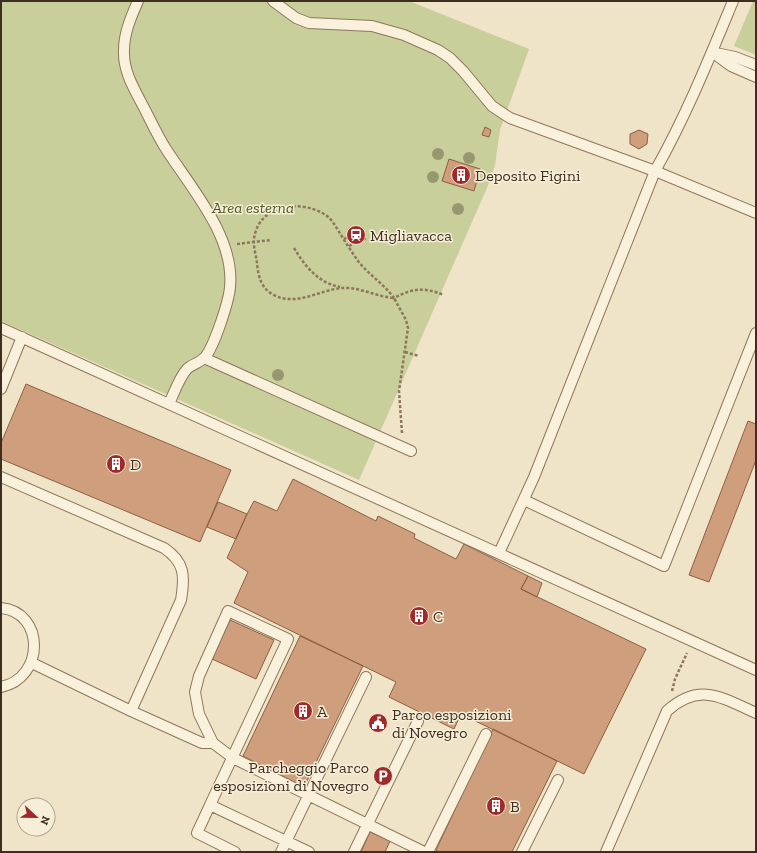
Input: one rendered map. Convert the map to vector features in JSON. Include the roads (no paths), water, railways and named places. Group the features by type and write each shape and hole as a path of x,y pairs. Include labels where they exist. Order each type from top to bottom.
{"lane":[{"path":"138,1 126,33 124,51 125,66 130,81 156,131 206,208 224,246 230,272 229,296 210,349 204,358 187,369 169,404"},
{"path":"273,1 296,18 308,23 372,26 404,35 438,50 458,67 492,106 510,118 655,171 756,213"},
{"path":"499,554 524,500 655,171 675,135 733,1"},
{"path":"712,52 735,57 756,65"},
{"path":"712,52 730,66 756,77"},
{"path":"1,328 756,670"},
{"path":"524,500 664,566 756,333"},
{"path":"1,390 22,337"},
{"path":"204,358 407,449"},
{"path":"1,477 164,548 175,555 181,567 184,583 181,600 131,712"},
{"path":"1,608 17,614 27,623 33,636 35,649 32,663 25,674 15,682 1,687"},
{"path":"235,852 197,834 210,804 233,758 288,639 228,611 199,676 195,692 199,714 213,743 233,758 424,852"},
{"path":"32,663 131,712 202,743 213,743"},
{"path":"281,852 366,677"},
{"path":"606,852 667,711 680,700 697,694 713,695 756,713"},
{"path":"354,852 418,721"},
{"path":"428,852 486,734"},
{"path":"522,852 558,780"},
{"path":"210,804 309,852"}],"place":[{"name":"Deposito Figini","path":"461,175"},
{"name":"Migliavacca","path":"356,235"},
{"name":"D","path":"116,464"},
{"name":"C","path":"419,616"},
{"name":"A","path":"303,711"},
{"name":"Parco esposizioni di Novegro","path":"378,723"},
{"name":"Parcheggio Parco esposizioni di Novegro","path":"383,776"},
{"name":"B","path":"496,806"}],"park label":[{"name":"Area esterna","path":"253,207"}]}
